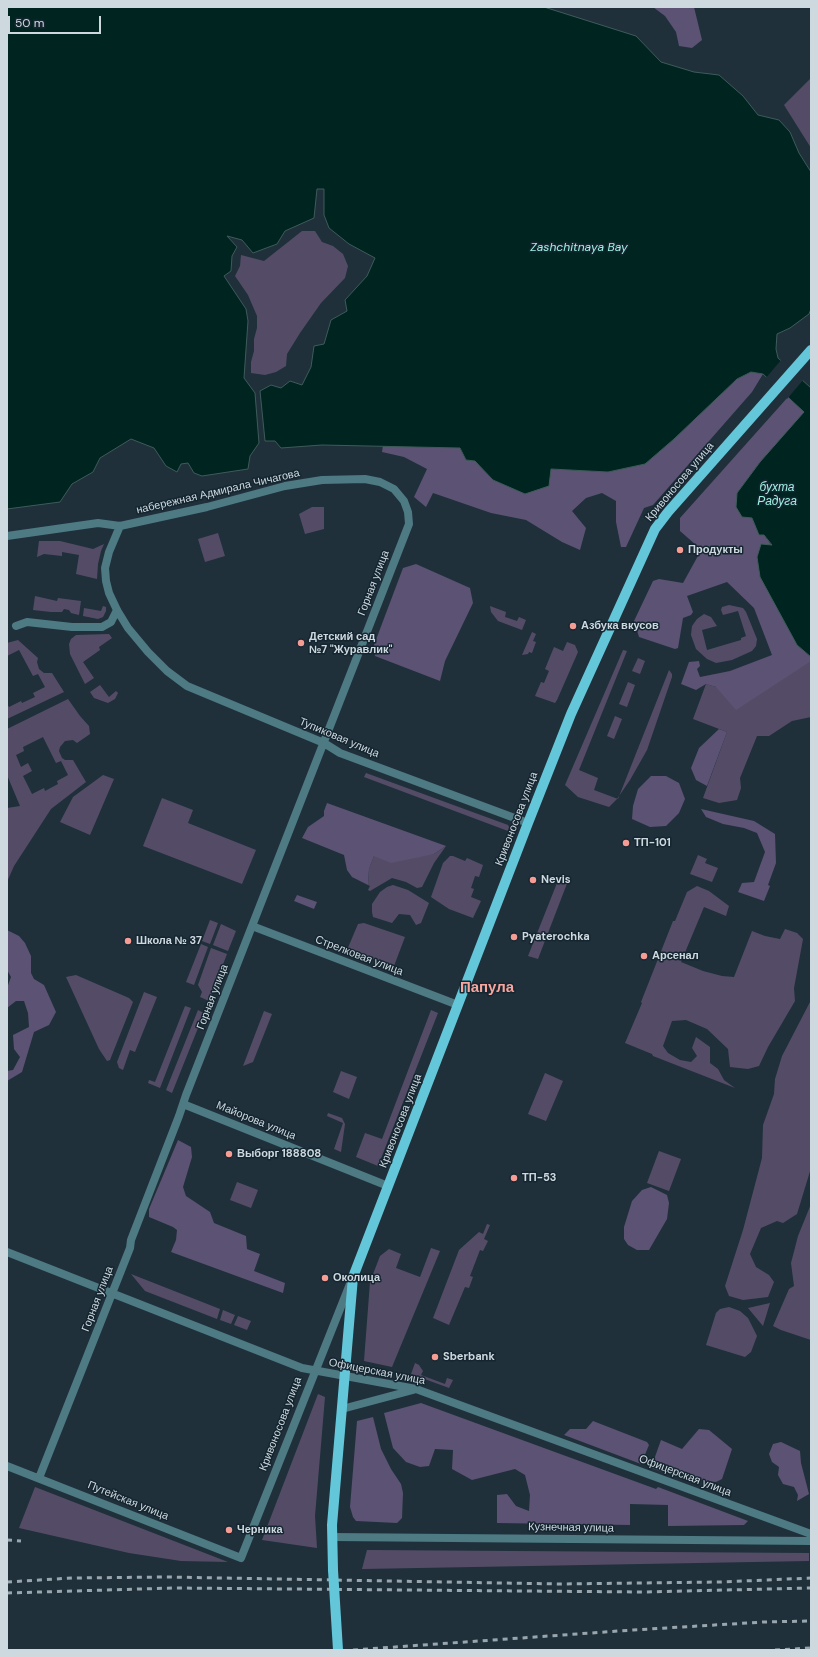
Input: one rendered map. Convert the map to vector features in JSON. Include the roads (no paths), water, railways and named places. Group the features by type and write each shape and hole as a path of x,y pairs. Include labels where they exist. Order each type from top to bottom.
{"main road":[{"name":"Кривоносова улица","path":"338,1650 332,1537 353,1277 571,714 655,529 668,512 808,353"}],"street":[{"name":"набережная Адмирала Чичагова","path":"7,536 98,523 120,526 206,507 285,486 322,480 365,479 380,482 394,488 404,501 408,512 409,524"},
{"name":"Горная улица","path":"39,1478 409,524"},
{"name":"Тупиковая улица","path":"120,526 109,552 105,568 106,581 117,610 128,628 148,652 167,671 187,686 324,743 340,754 528,823"},
{"path":"16,626 27,622 72,627 102,627 111,622 117,610"},
{"name":"Стрелковая улица","path":"252,926 458,1005"},
{"name":"Майорова улица","path":"183,1104 388,1186"},
{"name":"Офицерская улица","path":"7,1252 290,1363 315,1371 416,1389 811,1534"},
{"name":"Кривоносова улица","path":"241,1558 353,1277"},
{"path":"342,1409 416,1389"},
{"name":"Путейская улица","path":"7,1466 241,1558"},
{"name":"Кузнечная улица","path":"332,1537 811,1541"}],"water":[{"name":"Zashchitnaya Bay","path":"7,7 544,7 636,36 661,62 694,72 719,75 743,96 758,115 779,120 790,132 799,153 811,172 811,309 809,314 790,328 777,334 776,349 778,358 811,388 811,657 797,645 760,577 757,557 761,544 772,545 764,535 759,535 752,518 742,517 736,507 737,493 760,462 804,412 763,374 751,372 737,379 674,439 645,464 608,472 551,469 549,486 525,494 493,480 475,461 466,460 460,448 322,445 281,448 275,441 265,441 260,391 271,385 281,388 290,381 302,385 311,367 314,346 324,344 331,320 347,311 345,300 367,276 375,258 349,244 329,228 324,215 324,189 317,189 314,218 285,231 277,244 253,253 242,240 227,236 237,247 232,256 231,271 224,276 246,309 248,321 244,378 255,393 259,443 250,456 248,469 202,476 194,473 188,463 181,464 177,472 166,466 154,448 131,439 100,458 93,472 72,484 60,502 7,509"}],"railway":[{"path":"7,1540 21,1541"},
{"path":"7,1582 72,1578 166,1577 559,1584 721,1582 811,1578"},
{"path":"7,1593 174,1588 642,1592 811,1588"},
{"path":"353,1650 633,1630 764,1622 811,1621"},
{"path":"775,1650 811,1648"}],"place":[{"name":"Продукты","path":"680,550"},
{"name":"Азбука вкусов","path":"573,626"},
{"name":"Детский сад №7 \"Журавлик\"","path":"301,643"},
{"name":"ТП-101","path":"626,843"},
{"name":"Nevis","path":"533,880"},
{"name":"Pyaterochka","path":"514,937"},
{"name":"Школа № 37","path":"128,941"},
{"name":"Арсенал","path":"644,956"},
{"name":"Выборг 188808","path":"229,1154"},
{"name":"ТП-53","path":"514,1178"},
{"name":"Околица","path":"325,1278"},
{"name":"Sberbank","path":"435,1357"},
{"name":"Черника","path":"229,1530"}],"district":[{"name":"Папула","path":"487,988"}],"water label":[{"name":"бухта Радуга","path":"777,495"}]}
